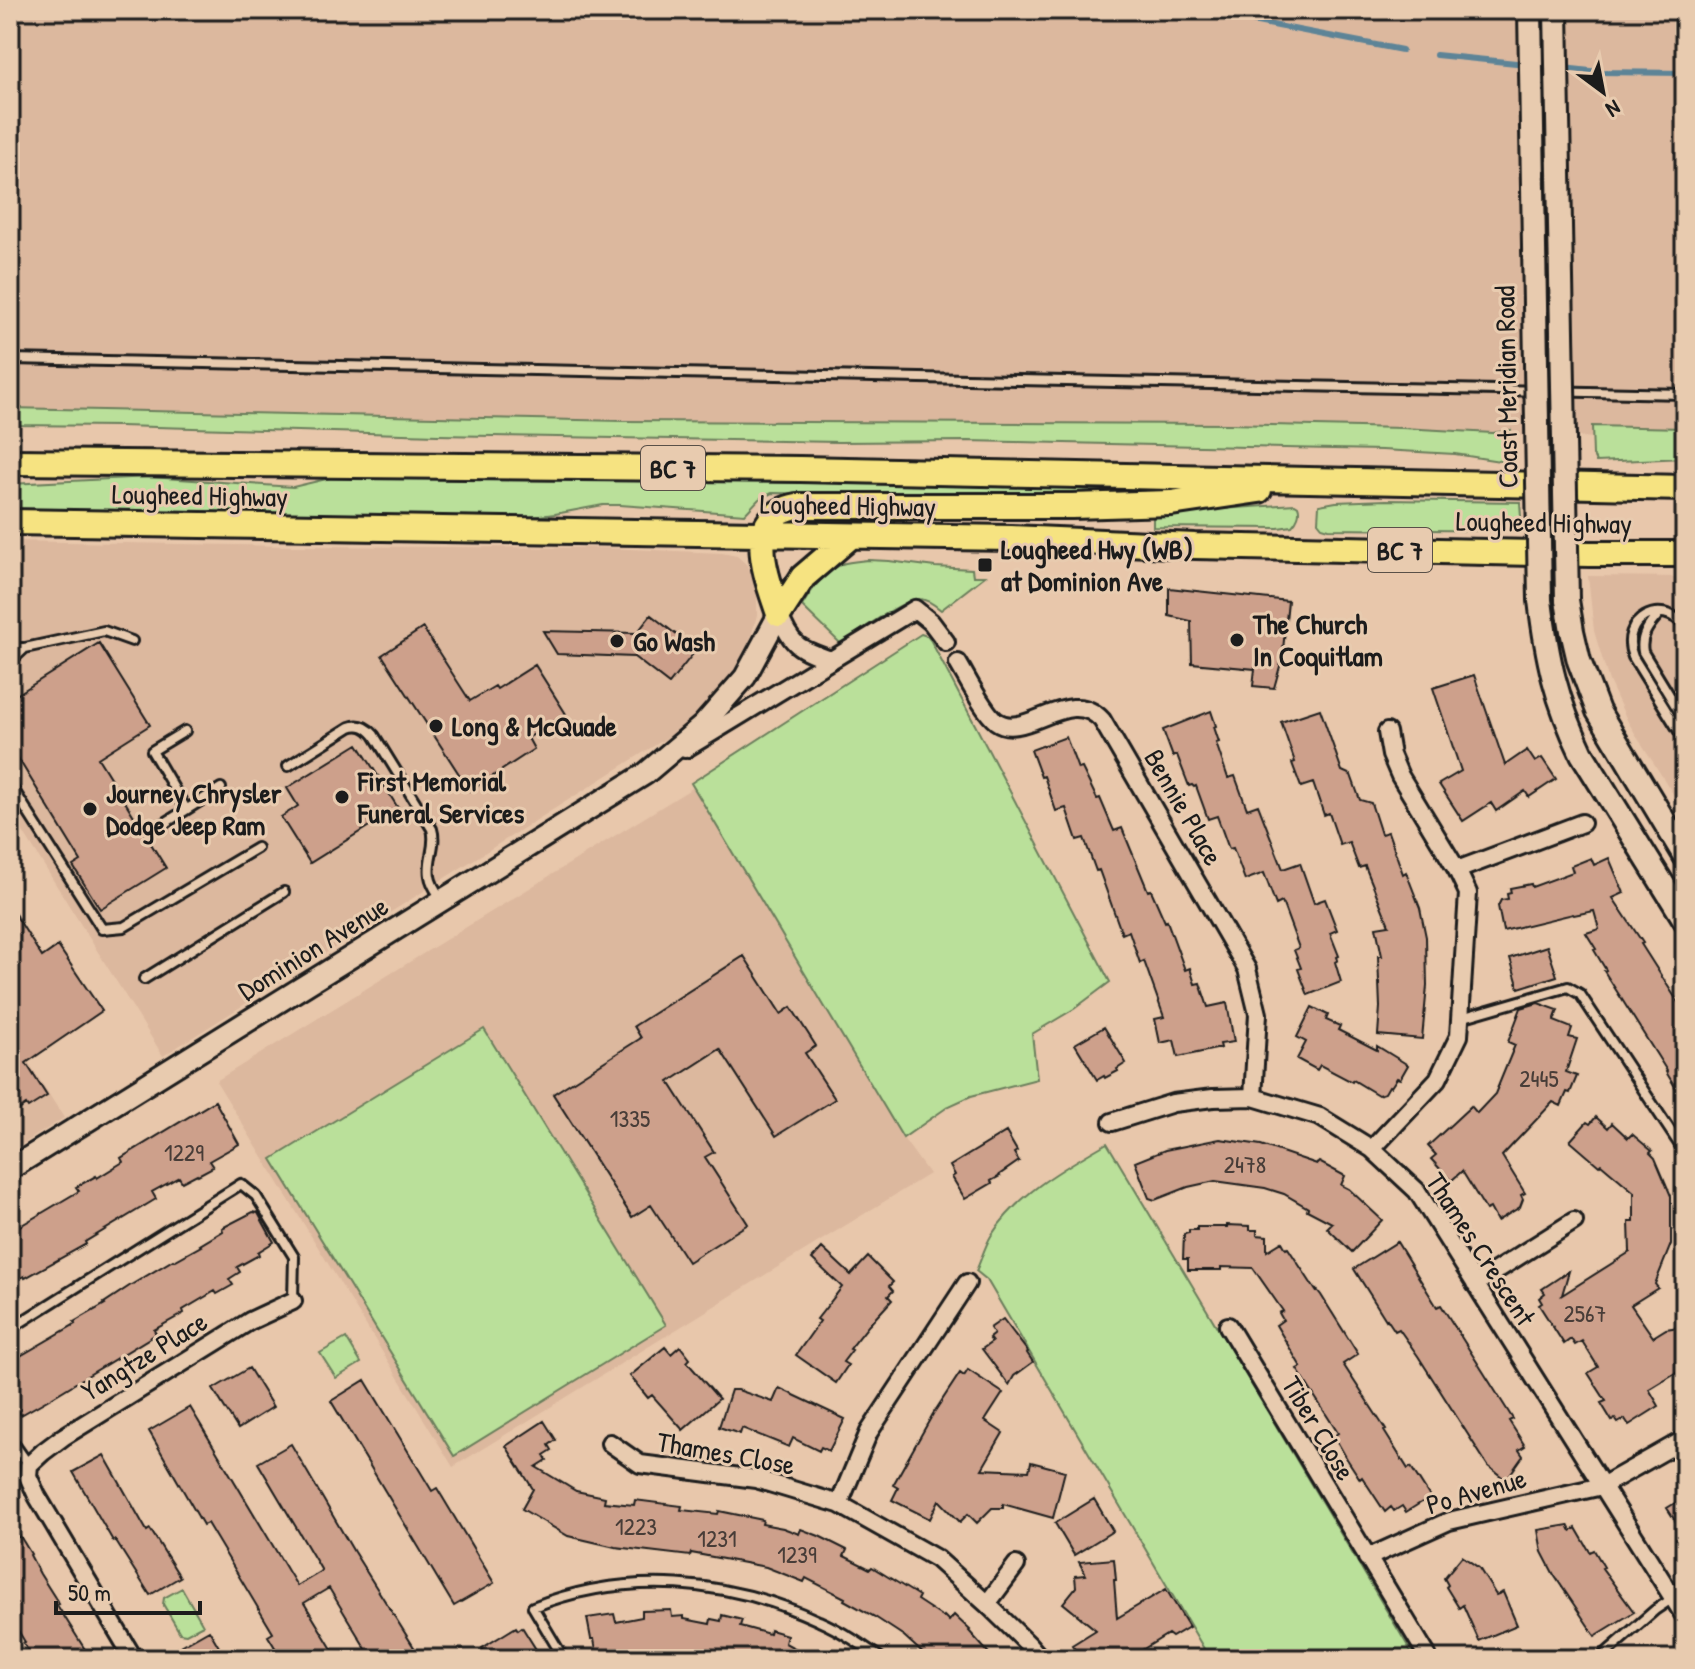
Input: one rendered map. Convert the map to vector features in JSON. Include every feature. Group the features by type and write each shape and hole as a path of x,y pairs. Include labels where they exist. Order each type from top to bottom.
{"main road":[{"name":"Coast Meridian Road","path":"1530,10 1540,600 1545,641 1554,683 1582,754 1685,920"},
{"name":"Coast Meridian Road","path":"1556,10 1567,600 1577,652 1598,711 1685,856"},
{"name":"Lougheed Highway","path":"10,462 800,469 1685,488"},
{"path":"779,614 765,570 763,534 772,516 785,508 1171,503 1336,480"},
{"name":"Lougheed Highway","path":"10,522 1011,538 1195,546 1590,554 1679,552"},
{"path":"779,614 803,577 851,536"}],"street":[{"name":"Dominion Avenue","path":"10,1169 915,609 931,622 946,642"},
{"path":"779,614 786,633 796,645 831,660"},
{"name":"Dominion Avenue","path":"645,774 702,726 745,677 779,614"},
{"name":"Bennie Place","path":"958,663 990,716 999,724 1017,725 1078,707 1091,710 1102,720 1247,969 1258,1014 1253,1097"},
{"path":"1372,1149 1438,1079 1459,1036 1468,893 1400,776 1391,755 1387,732"},
{"path":"1457,870 1582,823"},
{"name":"Thames Crescent","path":"1112,1122 1173,1103 1253,1097 1320,1117 1372,1149 1417,1191 1602,1486 1679,1594 1685,1617"},
{"path":"1475,1284 1574,1221"},
{"path":"967,1283 869,1432 839,1504 937,1559 1041,1659"},
{"name":"Yangtze Place","path":"29,1465 63,1437 250,1321 293,1301"},
{"name":"Tiber Close","path":"1228,1326 1427,1655"},
{"name":"Po Avenue","path":"1367,1558 1449,1521 1602,1486 1685,1439"},
{"name":"Thames Close","path":"610,1443 640,1464 756,1479 839,1504"},
{"path":"29,1465 28,1476 37,1496 134,1659"},
{"path":"987,1604 1016,1565"}],"lane":[{"path":"10,359 1685,394"},
{"path":"1682,736 1633,657 1629,638 1638,621 1645,616 1666,613 1678,618 1685,627"},
{"path":"1659,614 1647,628 1641,645 1685,721"},
{"path":"10,648 25,648 104,631 132,641"},
{"path":"10,662 25,648"},
{"path":"288,766 350,727 361,725 367,728 432,829 434,845 429,874 443,900"},
{"path":"185,731 152,751 186,809"},
{"path":"10,784 102,929 124,927 257,848"},
{"path":"157,828 221,788"},
{"path":"144,979 284,892"},
{"path":"1461,1018 1568,987 1580,994 1685,1153"},
{"path":"10,1329 241,1184 256,1196 294,1257 293,1301"},
{"path":"10,1438 29,1465"},
{"path":"564,1659 533,1607 584,1591 660,1583 713,1587 751,1595 820,1621 882,1659"},
{"path":"1599,1659 1655,1610 1679,1594"}],"shaded area":[{"path":"10,10 1685,10 1685,443 1562,436 10,417"},
{"path":"10,541 607,548 722,553 737,556 747,565 757,594 757,615 750,640 731,675 716,696 687,725 163,1056 10,811"},
{"path":"1588,576 1685,577 1685,813 1628,722 1609,681 1594,631"},
{"path":"694,787 903,1138 929,1174 453,1467 216,1081"},
{"path":"10,1033 64,1118 10,1152"}],"green space":[{"path":"10,408 623,421 1229,424 1493,433 1511,430 1512,459 1506,462 1455,454 1382,450 10,425"},
{"path":"1592,426 1685,428 1684,458 1596,462"},
{"path":"343,475 1141,490 1137,494 1091,498 772,493 759,499 745,514 603,505 523,518 10,510 10,484 150,477 293,487"},
{"path":"1386,500 1520,502 1522,531 1329,529 1318,522 1319,505"},
{"path":"1295,504 1299,514 1292,526 1153,527 1153,517 1160,513"},
{"path":"868,560 972,569 973,576 985,576 941,610 925,600 912,601 841,644 802,606 819,582 836,567"},
{"path":"921,634 931,641 1110,982 1074,1009 1032,1034 1037,1079 971,1096 949,1106 903,1138 691,783"},
{"path":"484,1029 666,1325 454,1456 272,1159"},
{"path":"1107,1143 1414,1659 1210,1659 987,1280 976,1271 991,1236 1014,1207 1043,1183"},
{"path":"346,1338 361,1363 336,1378 320,1353"},
{"path":"182,1588 203,1625 186,1634 180,1633 163,1604 164,1598"}],"building":[{"name":"The Church In Coquitlam","path":"1169,588 1288,601 1282,659 1274,688 1253,686 1255,669 1192,663 1191,621 1169,616"},
{"name":"Go Wash","path":"651,615 696,650 669,684 634,657 557,654 543,631 637,633"},
{"path":"423,628 470,701 495,686 497,689 535,665 566,714 528,738 534,749 470,791 382,655"},
{"name":"Journey Chrysler Dodge Jeep Ram","path":"99,643 150,725 98,758 166,868 100,909 73,866 81,861 10,745 10,699"},
{"path":"1474,675 1505,765 1527,750 1535,762 1542,758 1556,779 1529,797 1525,791 1496,811 1491,803 1463,821 1439,784 1461,771 1433,688"},
{"path":"1320,709 1342,771 1351,775 1360,800 1371,803 1381,834 1388,832 1403,874 1406,872 1420,908 1426,937 1427,986 1422,1039 1378,1035 1378,956 1382,956 1376,927 1389,925 1365,866 1359,868 1349,842 1340,845 1329,813 1324,815 1313,783 1301,787 1292,763 1295,762 1281,722"},
{"path":"1211,711 1219,742 1216,743 1228,778 1235,776 1247,809 1258,805 1283,869 1300,863 1314,903 1325,899 1337,930 1330,933 1339,956 1335,962 1341,982 1308,995 1294,950 1299,948 1282,902 1276,905 1264,873 1245,880 1217,816 1208,819 1196,786 1189,786 1177,755 1173,757 1163,730"},
{"path":"1066,737 1078,769 1082,768 1097,799 1100,798 1114,831 1122,828 1148,891 1151,890 1167,921 1185,970 1190,968 1195,984 1200,983 1208,1007 1227,1003 1234,1042 1220,1044 1221,1048 1178,1057 1174,1040 1160,1043 1155,1019 1164,1017 1144,961 1140,963 1129,931 1122,934 1084,838 1077,840 1066,808 1056,811 1031,750"},
{"name":"First Memorial Funeral Services","path":"358,744 398,808 310,863 281,817 298,806 287,788"},
{"path":"1591,858 1594,865 1609,858 1624,893 1613,898 1685,1013 1685,1103 1594,950 1586,933 1599,929 1594,911 1503,931 1498,906 1501,900 1508,899 1510,888 1531,884 1532,887 1573,872 1571,866"},
{"path":"10,906 42,957 58,946 102,1011 26,1063 47,1096 10,1116"},
{"path":"1547,946 1557,976 1519,988 1510,958"},
{"path":"744,956 781,1014 791,1007 816,1046 805,1053 835,1099 776,1136 720,1049 669,1082 714,1152 705,1157 748,1224 688,1262 651,1205 632,1217 553,1094 641,1038 634,1026"},
{"path":"1538,1003 1558,1010 1554,1021 1572,1028 1569,1037 1577,1039 1566,1072 1577,1076 1561,1106 1553,1102 1502,1156 1525,1193 1521,1195 1520,1207 1497,1221 1490,1208 1486,1210 1462,1171 1451,1181 1431,1159 1436,1155 1428,1146 1471,1106 1477,1113 1495,1094 1515,1045 1508,1042 1521,1008"},
{"path":"1312,1007 1328,1015 1326,1020 1340,1026 1338,1030 1377,1050 1377,1046 1408,1065 1400,1079 1397,1078 1385,1093 1378,1095 1320,1065 1317,1070 1297,1059 1306,1042 1297,1037"},
{"path":"1104,1027 1126,1063 1118,1071 1097,1080 1075,1044"},
{"path":"215,1101 239,1144 209,1161 213,1167 182,1182 179,1177 152,1192 156,1199 86,1244 10,1284 10,1232 79,1191 76,1187 123,1162 121,1158"},
{"path":"1596,1117 1608,1128 1612,1123 1628,1138 1632,1134 1652,1151 1650,1153 1671,1196 1671,1244 1655,1284 1658,1288 1631,1305 1653,1337 1666,1329 1685,1326 1685,1367 1649,1389 1659,1406 1629,1425 1625,1419 1618,1423 1615,1419 1612,1421 1601,1403 1606,1401 1588,1373 1598,1367 1582,1341 1575,1345 1571,1339 1564,1344 1539,1305 1542,1303 1539,1298 1545,1293 1542,1289 1569,1271 1562,1295 1630,1252 1629,1222 1634,1222 1634,1192 1570,1141 1587,1122 1590,1124"},
{"path":"1006,1132 1019,1161 992,1183 965,1199 952,1177 955,1175 950,1166"},
{"path":"1220,1139 1261,1145 1317,1164 1319,1162 1345,1176 1341,1185 1382,1220 1352,1252 1327,1228 1332,1223 1284,1194 1265,1188 1215,1181 1188,1187 1155,1200 1149,1198 1135,1162 1165,1150"},
{"path":"253,1212 258,1213 274,1242 237,1267 240,1272 229,1279 233,1285 217,1294 215,1291 183,1310 184,1313 154,1330 156,1334 51,1398 21,1415 17,1409 10,1414 10,1362 75,1324 131,1285 201,1246 223,1231 222,1228"},
{"path":"1250,1226 1250,1230 1257,1230 1257,1235 1267,1236 1267,1251 1282,1242 1288,1248 1358,1354 1343,1364 1408,1469 1411,1467 1430,1497 1406,1512 1402,1506 1394,1511 1391,1507 1385,1512 1347,1459 1334,1436 1338,1433 1297,1369 1301,1367 1276,1325 1283,1320 1279,1313 1283,1311 1253,1268 1188,1270 1188,1259 1183,1259 1184,1234 1197,1230 1197,1227"},
{"path":"1397,1242 1513,1419 1509,1421 1525,1446 1519,1450 1523,1456 1506,1480 1488,1466 1418,1356 1399,1329 1395,1331 1386,1320 1354,1269"},
{"path":"822,1248 851,1275 868,1257 893,1282 889,1286 893,1291 888,1296 892,1300 850,1349 843,1362 848,1365 836,1383 796,1355 820,1321 817,1319 842,1287 812,1259"},
{"path":"1003,1319 1033,1362 1014,1376 1009,1385 982,1349 992,1342 989,1338 994,1334 990,1328"},
{"path":"680,1346 690,1359 687,1362 719,1399 683,1430 652,1395 648,1398 630,1376 665,1347 671,1354"},
{"path":"249,1368 273,1407 238,1429 213,1389"},
{"path":"968,1370 1003,1393 985,1421 1003,1433 982,1469 1029,1471 1031,1462 1065,1471 1053,1518 1003,1504 1003,1508 992,1508 977,1523 968,1514 960,1522 939,1500 930,1519 892,1500 898,1488 893,1485 933,1414 960,1373 964,1376"},
{"path":"365,1380 432,1491 437,1488 494,1583 454,1606 331,1401"},
{"path":"779,1388 845,1419 829,1451 821,1447 819,1451 793,1438 789,1447 742,1428 740,1434 719,1427 731,1390 773,1402"},
{"path":"190,1407 297,1586 322,1571 258,1463 291,1444 415,1649 398,1659 372,1659 329,1588 304,1603 338,1659 282,1659 268,1636 273,1633 207,1523 203,1525 149,1431"},
{"path":"544,1421 556,1440 549,1445 552,1450 544,1455 547,1460 536,1467 576,1491 605,1497 604,1502 634,1505 635,1500 682,1506 681,1510 718,1514 719,1511 763,1520 762,1524 799,1534 801,1529 819,1536 847,1550 844,1556 870,1569 872,1567 919,1596 917,1600 949,1621 954,1615 994,1659 929,1659 904,1636 845,1598 806,1578 804,1582 766,1567 691,1553 690,1556 615,1547 568,1536 522,1509 533,1489 506,1446"},
{"path":"104,1455 147,1531 150,1529 180,1577 150,1595 113,1541 73,1472"},
{"path":"1685,1497 1685,1536 1667,1508"},
{"path":"1094,1499 1113,1531 1074,1555 1055,1523"},
{"path":"1568,1525 1571,1531 1576,1528 1590,1552 1594,1550 1602,1568 1634,1612 1595,1636 1542,1552 1538,1530"},
{"path":"20,1536 57,1605 91,1659 34,1659 23,1643 10,1617 10,1542"},
{"path":"1462,1556 1479,1568 1496,1595 1503,1592 1517,1625 1479,1641 1463,1605 1459,1608 1444,1578"},
{"path":"1114,1559 1117,1618 1166,1589 1189,1627 1172,1637 1168,1634 1142,1650 1148,1659 1081,1659 1072,1645 1096,1630 1063,1603 1076,1587 1075,1576 1086,1575 1079,1562"},
{"path":"671,1610 672,1617 684,1616 684,1619 710,1624 711,1619 721,1621 722,1615 742,1620 740,1626 769,1634 770,1630 787,1635 785,1643 815,1659 728,1659 685,1649 685,1654 661,1655 660,1651 613,1659 610,1654 597,1657 587,1618 614,1614 616,1622 642,1617 642,1611"},
{"path":"516,1627 518,1630 522,1627 542,1659 489,1659 482,1648"},
{"path":"209,1630 226,1659 186,1659 179,1647"}],"waterway":[{"path":"1195,10 1402,50"},
{"path":"1436,55 1526,64"},
{"path":"1537,65 1599,72 1685,73"}],"place":[{"name":"Lougheed Hwy (WB) at Dominion Ave","path":"985,565"},
{"name":"The Church In Coquitlam","path":"1237,640"},
{"name":"Go Wash","path":"617,641"},
{"name":"Long & McQuade","path":"436,726"},
{"name":"First Memorial Funeral Services","path":"342,797"},
{"name":"Journey Chrysler Dodge Jeep Ram","path":"90,809"}]}
